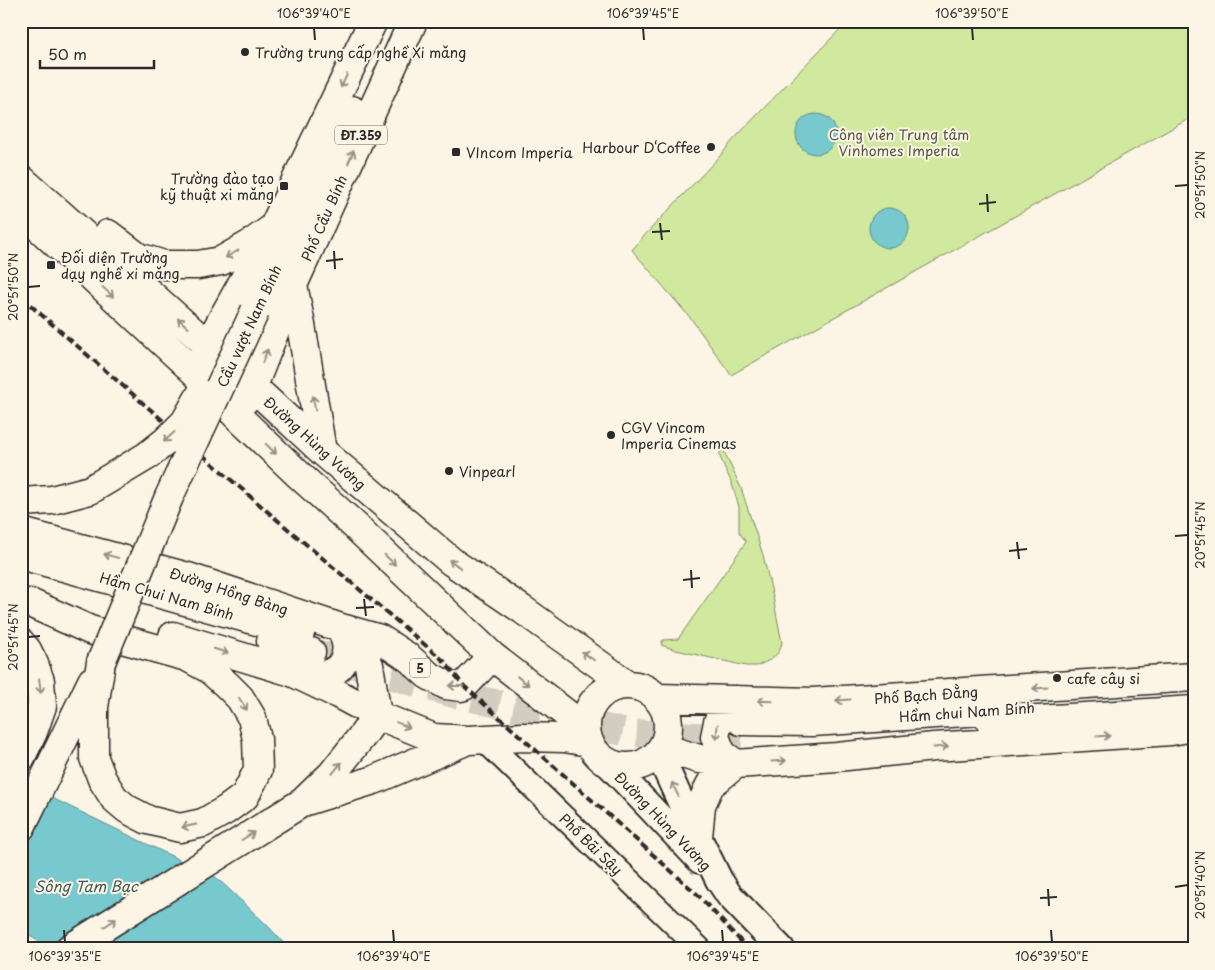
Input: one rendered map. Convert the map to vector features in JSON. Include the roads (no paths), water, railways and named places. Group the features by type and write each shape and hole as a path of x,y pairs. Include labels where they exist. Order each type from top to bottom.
{"main road":[{"name":"ĐT.359","path":"197,374 208,346 273,228 373,21"},
{"name":"Cầu vượt Nam Bính","path":"21,827 101,662 169,498 395,21"},
{"name":"Phố Cầu Bính","path":"236,415 252,386 293,285 414,21"},
{"name":"Đường Hùng Vương","path":"21,179 322,451 452,562 628,685"},
{"path":"50,204 94,223 138,257 164,265 198,265 221,261 273,228"},
{"path":"21,211 197,374 236,415 492,656 587,735 596,754 607,762 618,766 629,768 640,766 650,761 661,751 669,732 669,720 665,708 658,698 648,690 637,686 617,686 606,691 590,707 587,718 587,735"},
{"path":"293,285 322,451 299,475"},
{"path":"21,502 52,500 90,490 147,456 166,441 185,422 225,352 256,311"},
{"name":"Đường Hồng Bàng","path":"21,532 188,577 341,628 364,652 369,665 377,715"},
{"name":"Hầm Chui Nam Bính","path":"21,555 312,644"},
{"name":"Hầm chui Nam Bính","path":"21,572 312,644"},
{"path":"26,602 95,612 292,672 377,715 434,738 564,738 587,735"},
{"name":"Cầu vượt Nam Bính","path":"26,602 90,630 187,657 209,669 240,698 252,718 257,739 258,770 245,796 226,810 203,823 180,828 148,820 128,809 114,798 102,779 94,758 94,707 101,662"},
{"path":"292,672 323,675 335,671 342,664 347,654 346,642 341,628"},
{"name":"5","path":"341,628 380,639 409,658 428,675 446,685 464,686 492,656"},
{"path":"21,643 27,650 40,681 42,706 33,732 21,757"},
{"name":"Phố Bạch Đằng","path":"658,698 740,720 813,702 1194,677"},
{"name":"Hầm chui Nam Bính","path":"740,720 812,722 1194,696"},
{"path":"736,764 722,754 715,737 723,710 740,720"},
{"name":"Hầm chui Nam Bính","path":"740,720 1194,710"},
{"path":"69,949 303,802 332,774 377,715"},
{"path":"661,751 698,759 736,764 837,757 934,747 1171,731 1194,727"},
{"path":"303,802 374,780 476,739"},
{"name":"Đường Hùng Vương","path":"661,751 698,837 719,880 729,895 781,949"},
{"name":"Đường Hùng Vương","path":"607,762 719,880"},
{"path":"698,837 701,805 710,785 736,764"}],"street":[{"name":"Phố Bãi Sậy","path":"476,739 700,949"}],"water":[{"path":"816,114 830,120 836,134 830,148 816,154 802,148 796,134 802,120"},
{"path":"889,208 903,214 909,228 903,242 889,248 875,242 869,228 875,214"},
{"name":"Sông Tam Bạc","path":"21,783 217,878 267,925 289,949 47,949 21,928"}],"tunnel":[{"path":"311,652 454,694 628,733 742,738"}],"railway":[{"path":"21,297 275,518 444,661 464,686 697,894 748,949"}],"place":[{"name":"Trường trung cấp nghề Xi măng","path":"245,52"},
{"name":"Harbour D‘Coffee","path":"711,147"},
{"name":"VIncom Imperia","path":"456,152"},
{"name":"Trường đào tạo kỹ thuật xi măng","path":"284,186"},
{"name":"Đối diện Trường dạy nghề xi măng","path":"51,265"},
{"name":"CGV Vincom Imperia Cinemas","path":"611,435"},
{"name":"Vinpearl","path":"449,471"},
{"name":"cafe cây si","path":"1057,678"}],"park label":[{"name":"Công viên Trung tâm Vinhomes Imperia","path":"899,142"}]}
